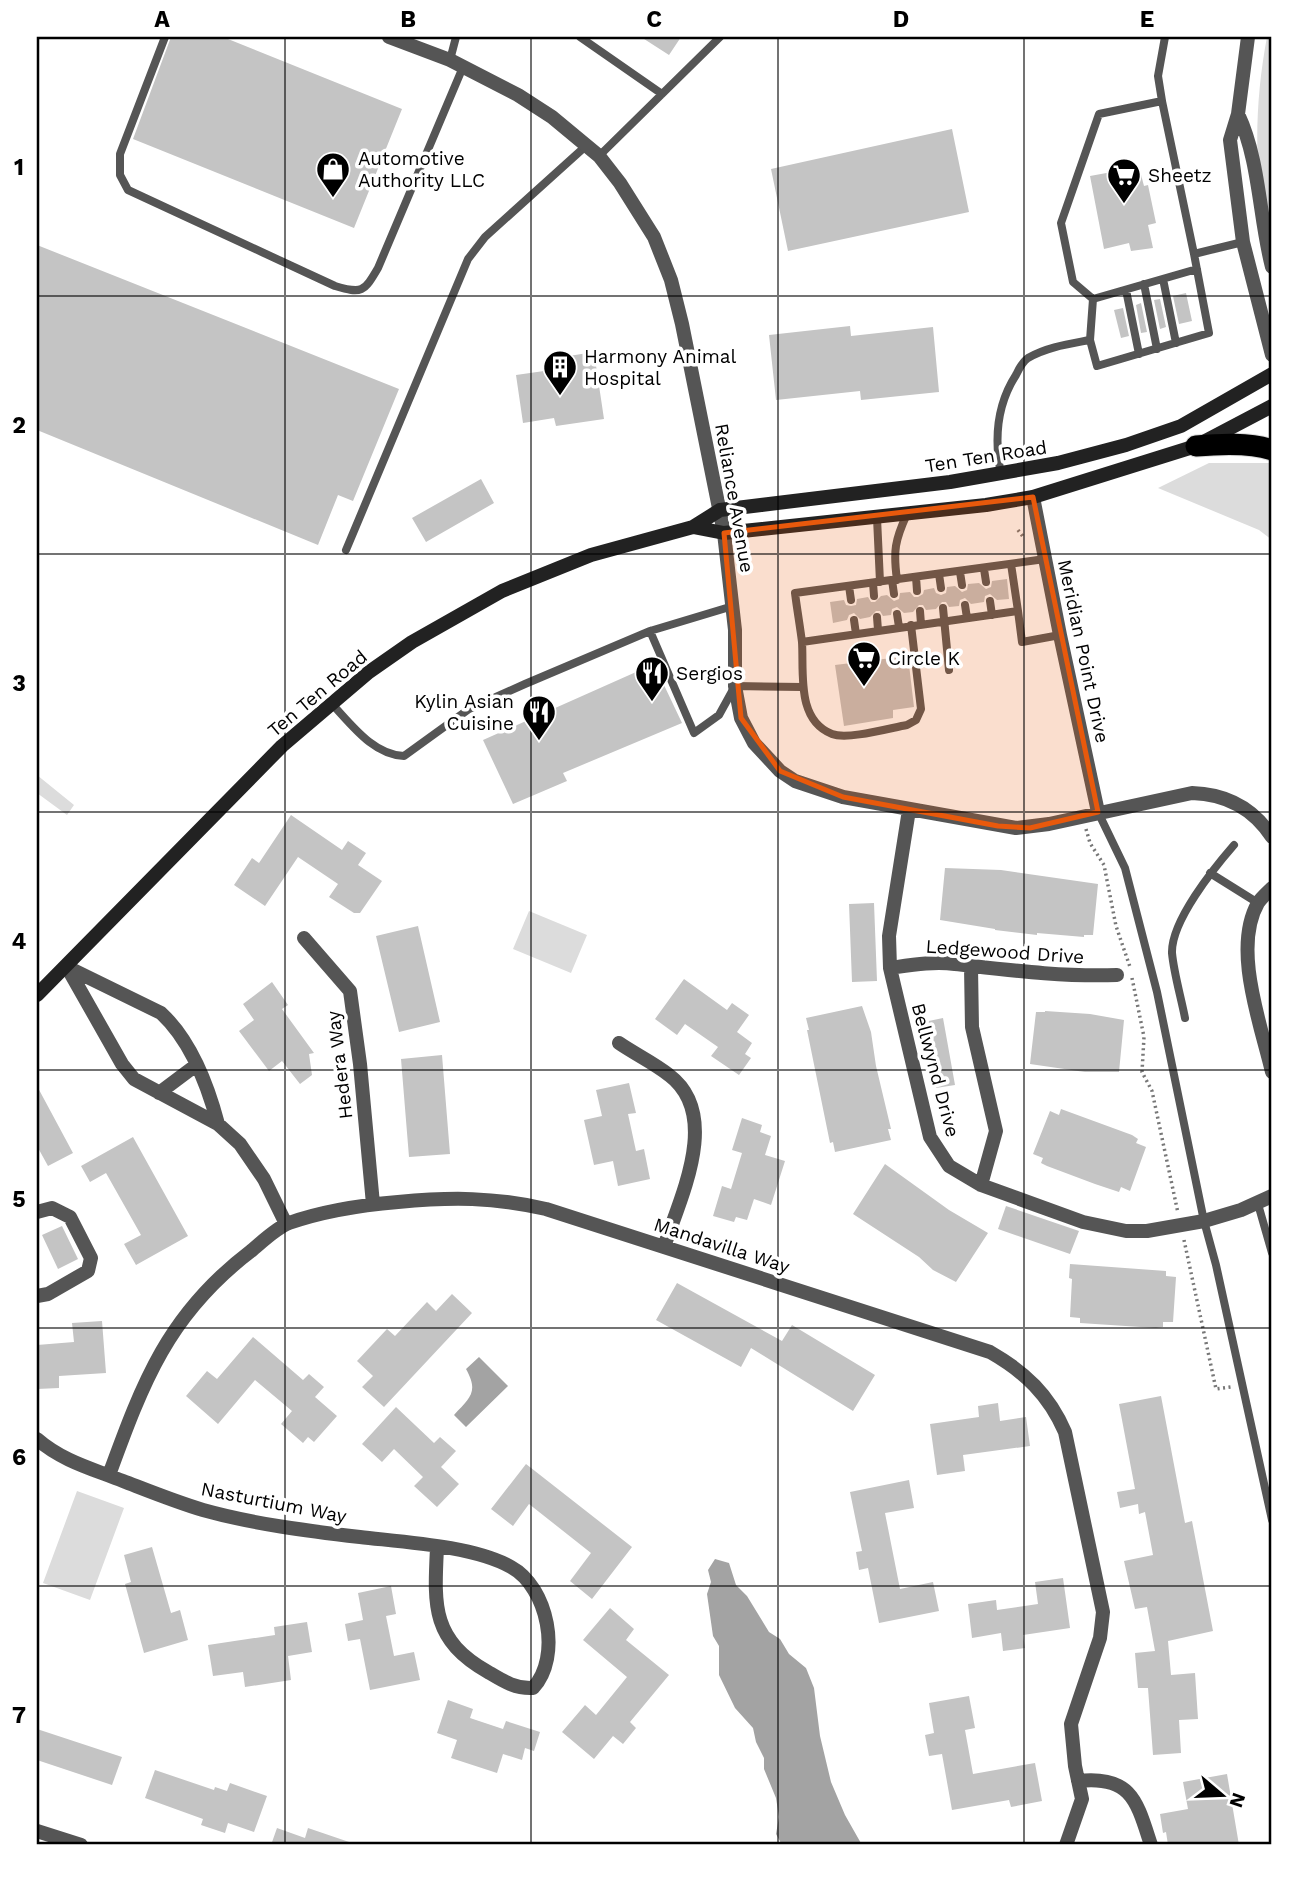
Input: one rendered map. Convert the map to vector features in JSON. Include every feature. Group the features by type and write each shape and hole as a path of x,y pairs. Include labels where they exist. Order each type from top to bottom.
{"highway":[{"path":"1196,446 1214,444 1264,447 1272,450"}],"main road":[{"name":"Ten Ten Road","path":"37,995 194,833 282,746 331,703 412,642 502,591 591,555 693,527 720,510 1001,474 1126,445 1181,426 1272,374"},
{"name":"Ten Ten Road","path":"693,527 724,533 877,518 1033,497 1196,446 1272,406"}],"street":[{"path":"1248,37 1238,114 1230,140 1243,242 1272,355"},
{"name":"Reliance Avenue","path":"398,38 457,64 517,95 552,117 599,156 620,183 654,237 671,280 720,510 733,606 735,686 741,718 754,743 780,771 819,791 1016,828 1030,828 1192,793 1210,794 1227,799 1250,812 1272,837"},
{"path":"1238,114 1248,134 1264,235 1272,267"},
{"name":"Meridian Point Drive","path":"1033,497 1059,635 1098,812"},
{"name":"Bellwynd Drive","path":"909,810 889,936 890,968 930,1138 949,1166 981,1185 1083,1222 1126,1231 1147,1231 1204,1220 1258,1204 1272,1196"},
{"path":"1272,888 1258,903 1247,933 1247,954 1272,1072"},
{"name":"Hedera Way","path":"304,938 350,991 360,1064 373,1204"},
{"name":"Ledgewood Drive","path":"890,968 954,963 971,967 1084,976 1117,975"},
{"path":"67,967 162,1013 185,1041 208,1091 218,1124"},
{"path":"67,967 122,1064 134,1079 218,1124 240,1144 264,1179 286,1224"},
{"path":"971,967 972,1027 996,1131 981,1185"},
{"path":"619,1043 671,1076 683,1090 694,1118 696,1137 693,1157 664,1247"},
{"path":"159,1093 195,1066"},
{"name":"Mandavilla Way","path":"109,1475 147,1378 186,1312 205,1290 286,1224 373,1204 442,1198 508,1200 590,1221 990,1352 1010,1363 1044,1394 1065,1432 1102,1612 1100,1638 1071,1724 1082,1799 1066,1845"},
{"path":"37,1212 52,1208 70,1217 91,1258 88,1271 48,1294 37,1296"},
{"name":"Nasturtium Way","path":"37,1440 71,1461 199,1509 228,1517 437,1548 498,1560 526,1577 536,1590 545,1613 548,1642 541,1680 533,1688 521,1689 510,1685 461,1654 451,1642 439,1620 436,1594 437,1548"},
{"path":"1078,1781 1097,1779 1113,1783 1128,1792 1138,1804 1151,1845"},
{"path":"37,1831 81,1845"}],"lane":[{"path":"165,37 120,153 120,175 128,190 335,286 355,292 367,288 378,268 457,64 456,37"},
{"path":"580,37 662,93"},
{"path":"599,156 720,37"},
{"path":"1093,299 1090,340 1097,366 1209,333 1158,76 1165,37"},
{"path":"1093,299 1073,282 1061,223 1099,114 1162,101"},
{"path":"346,550 468,259 485,237 587,145"},
{"path":"1194,254 1243,242"},
{"path":"1093,299 1197,269"},
{"path":"1163,279 1176,343"},
{"path":"1144,285 1157,349"},
{"path":"1126,290 1139,354"},
{"path":"1001,474 997,429 1001,405 1025,360 1055,346 1090,340"},
{"path":"894,594 894,547 907,514"},
{"path":"874,596 877,518"},
{"path":"911,625 920,709 916,720 907,725 844,736 833,734 817,724 802,687 802,642 795,593 1045,559"},
{"path":"1011,564 1022,642 1059,635"},
{"path":"984,569 986,582"},
{"path":"960,572 962,585"},
{"path":"939,574 940,588"},
{"path":"916,578 917,591"},
{"path":"849,586 851,600"},
{"path":"990,601 992,615"},
{"path":"965,605 967,618"},
{"path":"331,703 378,748 392,756 404,756 469,709 650,631 733,606"},
{"path":"943,608 949,670"},
{"path":"920,611 921,624"},
{"path":"802,642 1018,611"},
{"path":"897,614 898,627"},
{"path":"877,617 878,630"},
{"path":"854,620 856,634"},
{"path":"650,631 694,733 719,715 735,686 802,687"},
{"path":"1098,812 1125,868 1157,992 1204,1220 1244,1385 1272,1520"},
{"path":"1185,1018 1172,952 1175,934 1210,873 1234,845"},
{"path":"1210,873 1258,903"},
{"path":"1258,1204 1272,1253"}],"path":[{"path":"1018,530 1026,544"},
{"path":"1086,825 1090,843 1104,865 1116,926 1129,963 1144,1037 1142,1072 1152,1091 1178,1214"},
{"path":"1182,1232 1216,1389 1244,1385"}],"highlighted area":[{"path":"1033,497 1098,812 1030,828 998,826 843,797 780,771 741,718 724,533"}],"shaded area":[{"path":"1267,37 1272,37 1272,245 1260,190 1257,145 1259,91"},
{"path":"1209,463 1272,465 1272,540 1259,530 1158,488"},
{"path":"37,775 74,805 67,815 37,793"},
{"path":"529,911 587,935 571,973 513,949"},
{"path":"479,1357 508,1386 466,1427 454,1415 471,1394 472,1384 466,1369"},
{"path":"77,1491 124,1508 90,1600 43,1583"},
{"path":"715,1559 729,1563 736,1585 747,1596 769,1632 780,1639 789,1654 806,1668 814,1688 820,1736 831,1782 862,1845 782,1845 776,1834 779,1817 776,1798 764,1769 764,1758 753,1728 735,1708 719,1675 719,1646 713,1636 707,1594 711,1582 708,1570"}],"building":[{"path":"171,37 223,37 402,109 354,228 133,139"},
{"path":"641,37 681,37 669,55"},
{"path":"952,129 969,212 788,251 771,169"},
{"name":"Sheetz","path":"1139,167 1144,186 1148,185 1156,223 1148,225 1153,248 1131,251 1129,243 1104,249 1090,176"},
{"path":"37,245 399,389 353,501 338,495 318,545 37,430"},
{"path":"1186,293 1192,321 1179,324 1173,296"},
{"path":"1160,299 1166,327 1160,329 1154,300"},
{"path":"1141,303 1147,332 1141,333 1136,305"},
{"path":"1123,308 1129,336 1121,338 1114,310"},
{"path":"850,326 851,336 933,327 939,392 861,400 860,391 776,400 769,335"},
{"name":"Harmony Animal Hospital","path":"594,352 604,419 556,426 554,418 523,423 516,375 551,370 550,359"},
{"path":"481,479 494,503 426,542 412,518"},
{"name":"Circle K","path":"1007,579 1009,599 997,600 990,594 985,596 984,602 971,604 965,598 960,600 959,606 949,607 946,602 942,602 936,609 926,610 923,605 919,605 913,612 904,613 897,607 892,609 891,615 883,616 880,611 876,611 870,617 860,619 854,613 849,615 847,620 833,623 830,602 844,600 846,605 851,606 856,605 857,599 868,597 871,602 875,602 881,596 887,595 894,601 899,599 900,593 910,592 914,597 918,597 924,590 934,588 936,593 941,595 946,593 947,587 955,586 962,592 967,590 968,584 979,583 986,589 991,587 992,581"},
{"name":"Circle K","path":"908,656 914,707 893,710 893,718 844,726 835,665"},
{"path":"654,664 682,723 563,773 567,781 513,804 483,740"},
{"path":"291,815 342,850 348,841 366,853 358,865 382,881 360,913 354,913 329,897 338,884 298,857 265,906 234,885 252,858 259,863"},
{"path":"945,868 1001,870 1098,884 1093,935 1037,935 940,920"},
{"path":"874,903 877,981 852,982 849,904"},
{"path":"418,926 440,1022 399,1032 376,936"},
{"path":"684,979 727,1010 732,1003 749,1015 737,1032 752,1043 745,1054 751,1058 739,1075 711,1056 718,1047 685,1024 677,1035 655,1019"},
{"path":"272,982 288,1005 282,1009 314,1053 309,1054 312,1075 300,1084 282,1061 269,1071 239,1031 254,1020 243,1004"},
{"path":"862,1006 871,1032 891,1140 835,1152 833,1142 830,1143 806,1018"},
{"path":"1036,1012 1090,1014 1124,1020 1119,1072 1085,1072 1030,1064"},
{"path":"943,1018 955,1085 936,1088 924,1022"},
{"path":"442,1055 450,1154 409,1157 401,1059"},
{"path":"629,1083 636,1113 628,1114 636,1151 644,1149 650,1179 618,1186 613,1161 594,1165 584,1120 602,1116 596,1090"},
{"path":"37,1086 73,1153 48,1166 37,1146"},
{"path":"1061,1109 1132,1135 1138,1139 1136,1143 1146,1147 1130,1191 1121,1187 1119,1192 1047,1166 1041,1163 1043,1158 1033,1154 1050,1111 1059,1115"},
{"path":"742,1118 762,1125 760,1132 771,1136 765,1155 785,1161 771,1205 754,1199 747,1220 736,1217 734,1222 713,1216 722,1186 731,1189 742,1153 732,1150"},
{"path":"133,1137 188,1236 136,1265 124,1244 141,1235 106,1173 90,1182 81,1166"},
{"path":"885,1164 949,1210 988,1233 956,1282 933,1270 919,1257 853,1214"},
{"path":"1006,1206 1079,1231 1070,1254 998,1229"},
{"path":"62,1226 78,1259 58,1269 42,1235"},
{"path":"1070,1264 1166,1271 1166,1276 1176,1277 1173,1322 1163,1322 1163,1327 1156,1328 1080,1323 1080,1318 1070,1317"},
{"path":"677,1283 782,1341 792,1325 875,1375 853,1411 751,1348 741,1367 656,1320"},
{"path":"452,1294 472,1313 384,1407 362,1387 373,1376 357,1361 387,1329 395,1336 427,1302 436,1311"},
{"path":"102,1321 106,1373 59,1376 59,1388 37,1389 37,1345 74,1342 72,1323"},
{"path":"253,1337 303,1380 309,1374 324,1387 315,1397 337,1416 314,1442 308,1437 303,1443 281,1424 292,1411 255,1380 218,1424 186,1396 207,1371 217,1379"},
{"path":"1161,1396 1185,1523 1192,1521 1213,1631 1168,1641 1171,1675 1195,1673 1198,1719 1179,1720 1181,1753 1153,1755 1148,1688 1138,1688 1135,1653 1155,1651 1147,1607 1135,1609 1124,1561 1153,1555 1145,1512 1139,1514 1138,1504 1120,1508 1117,1492 1135,1489 1119,1404"},
{"path":"998,1403 1000,1421 1026,1417 1030,1446 963,1455 965,1471 937,1475 930,1424 979,1417 978,1406"},
{"path":"396,1407 434,1443 440,1437 456,1451 441,1467 459,1484 437,1507 414,1486 423,1477 394,1449 382,1462 362,1444"},
{"path":"526,1464 632,1547 592,1599 570,1581 591,1553 529,1504 513,1526 491,1509"},
{"path":"909,1480 914,1508 885,1513 900,1589 933,1582 939,1611 879,1623 868,1568 859,1570 856,1552 862,1551 850,1492"},
{"path":"152,1547 171,1613 180,1610 188,1640 144,1653 125,1584 131,1582 124,1555"},
{"path":"1063,1578 1070,1628 1023,1635 1025,1648 1003,1651 1001,1633 972,1638 968,1604 996,1600 997,1610 1038,1604 1035,1582"},
{"path":"391,1586 396,1614 386,1616 394,1656 414,1652 420,1680 370,1690 360,1639 348,1641 345,1624 363,1620 358,1593"},
{"path":"610,1608 634,1629 626,1640 669,1675 630,1722 636,1728 623,1744 613,1736 594,1759 562,1732 585,1705 596,1715 627,1677 583,1640"},
{"path":"307,1622 312,1652 288,1656 291,1680 245,1687 243,1672 213,1676 208,1645 275,1635 274,1627"},
{"path":"969,1696 975,1728 965,1730 973,1774 1035,1763 1042,1801 1011,1807 1009,1800 952,1810 942,1754 929,1756 925,1735 934,1733 929,1703"},
{"path":"448,1700 473,1709 470,1718 503,1729 506,1721 540,1732 534,1751 525,1748 522,1760 503,1754 497,1773 451,1758 457,1740 437,1733"},
{"path":"37,1729 122,1757 112,1785 37,1760"},
{"path":"155,1770 214,1790 215,1787 227,1791 230,1783 267,1796 254,1832 228,1823 225,1833 201,1825 203,1819 145,1798"},
{"path":"1227,1774 1239,1845 1168,1845 1160,1814 1188,1809 1183,1782"},
{"path":"277,1828 305,1838 308,1828 352,1845 271,1845"}],"place":[{"name":"Automotive Authority LLC","path":"333,199"},
{"name":"Sheetz","path":"1124,205"},
{"name":"Harmony Animal Hospital","path":"560,397"},
{"name":"Circle K","path":"864,688"},
{"name":"Sergios","path":"652,703"},
{"name":"Kylin Asian Cuisine","path":"539,742"}]}
